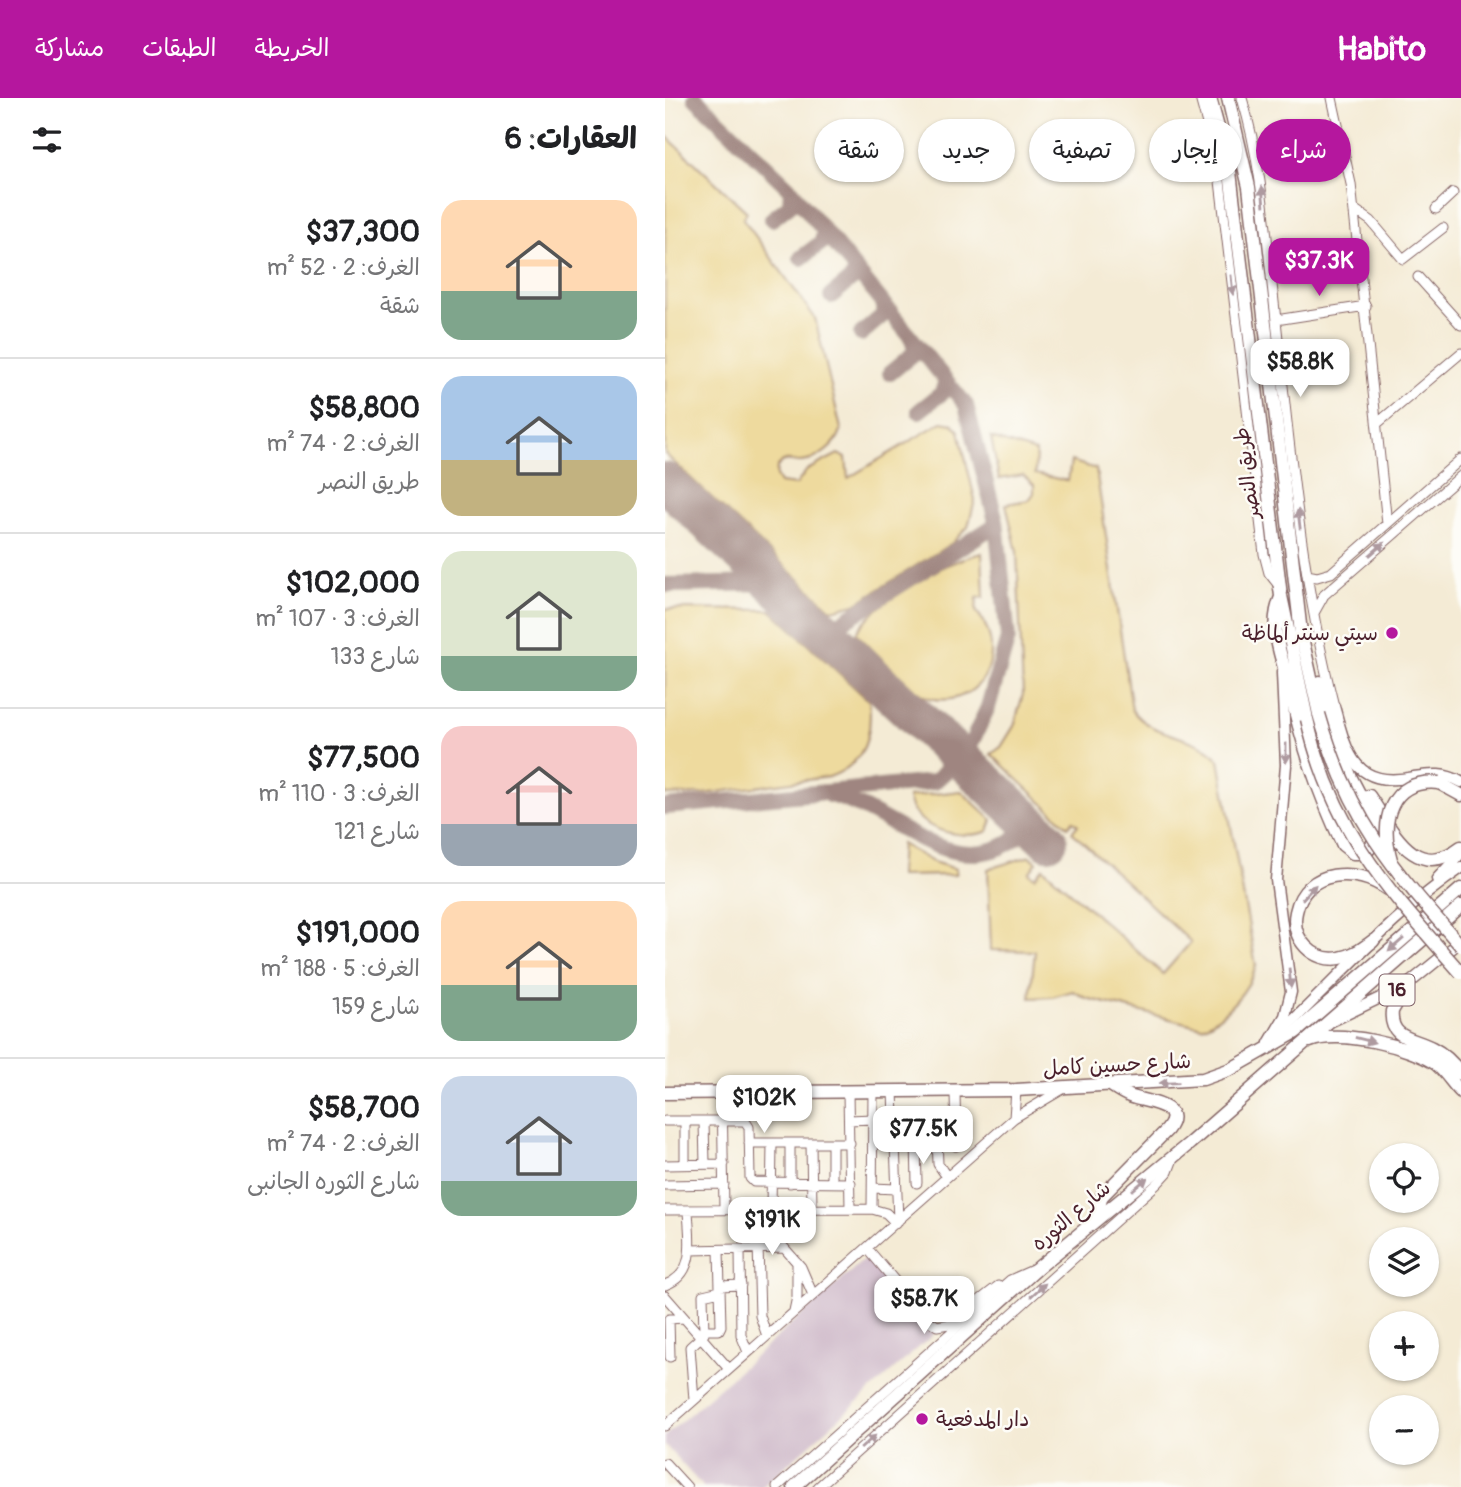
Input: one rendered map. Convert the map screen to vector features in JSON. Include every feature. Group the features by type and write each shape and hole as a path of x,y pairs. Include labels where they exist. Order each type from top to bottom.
{"highway":[{"name":"طريق النصر","path":"1210,98 1212,118 1230,172 1281,592 1324,710"},
{"name":"طريق النصر","path":"1228,98 1249,187 1296,544 1301,633 1324,710"},
{"path":"1281,592 1275,620 1279,660 1288,682 1307,762 1334,828 1349,850 1366,853 1376,839 1376,830 1324,710"},
{"path":"1324,710 1351,802 1395,871 1461,943"},
{"path":"1324,710 1316,756 1337,809 1365,858 1387,889 1461,973"},
{"path":"1343,759 1411,853 1436,859 1461,847"},
{"path":"1395,871 1385,837 1390,808 1411,788 1439,783 1461,795"},
{"path":"1373,941 1343,958 1326,958 1310,951 1297,932 1295,915 1302,898 1314,884 1333,875 1347,873 1369,878 1387,889"},
{"name":"16","path":"1372,974 1461,889"},
{"name":"16","path":"1372,974 1461,906"},
{"path":"1256,1055 1296,1032 1372,974"},
{"name":"شارع الثوره","path":"794,1487 1039,1267 1174,1156 1300,1046 1372,974"},
{"path":"1407,985 1392,1011 1396,1031 1406,1039 1439,1052 1461,1073"},
{"path":"1300,1046 1318,1038 1343,1035 1415,1054 1437,1065 1461,1092"},
{"name":"شارع حسين كامل","path":"665,1093 1016,1090 1197,1081 1224,1072 1256,1055"},
{"path":"1094,1222 1103,1196 1167,1130 1172,1120 1171,1112 1164,1105 1133,1097 1110,1085"}],"main road":[{"path":"1269,1043 1285,1016 1291,992 1276,880 1286,765 1279,660"},
{"path":"1324,710 1351,755 1372,778 1394,781 1435,774 1461,782"},
{"path":"1256,1055 1340,977 1373,941 1424,894 1461,853"},
{"path":"1424,894 1461,868"},
{"name":"16","path":"1323,1025 1407,985 1461,943"}],"street":[{"path":"1200,98 1212,118"},
{"path":"1242,98 1259,167 1296,544 1307,575 1324,710"},
{"path":"1332,98 1354,209 1387,524"},
{"path":"1436,209 1453,193"},
{"path":"1354,209 1378,230 1404,259 1443,228"},
{"path":"1358,240 1365,231 1378,230"},
{"path":"1418,277 1461,325"},
{"path":"1276,320 1366,306"},
{"path":"1378,422 1461,354"},
{"path":"1307,575 1317,577 1331,573 1461,459"},
{"path":"1313,614 1324,595 1461,476"},
{"path":"665,1426 1014,1118 1041,1099 1068,1087"},
{"path":"1014,1118 1016,1090"},
{"path":"848,1091 850,1209"},
{"path":"872,1209 873,1091"},
{"path":"893,1091 897,1222"},
{"path":"894,1140 937,1138 956,1142 955,1091"},
{"path":"722,1093 724,1209"},
{"path":"850,1123 873,1119"},
{"path":"665,1121 747,1122 751,1180 771,1183 851,1182"},
{"path":"685,1121 685,1164"},
{"path":"704,1121 705,1164"},
{"path":"937,1138 938,1164 947,1177"},
{"path":"916,1139 917,1183"},
{"path":"749,1143 850,1143"},
{"path":"767,1336 760,1316 758,1248 763,1209 771,1183 772,1143"},
{"path":"790,1143 790,1182"},
{"path":"811,1143 812,1209"},
{"path":"832,1143 832,1183"},
{"path":"818,1487 1157,1184 1168,1172 1174,1156"},
{"path":"665,1165 724,1164"},
{"path":"665,1185 724,1184"},
{"path":"873,1188 896,1189"},
{"path":"763,1209 769,1229 797,1261 813,1295"},
{"path":"665,1210 872,1209 886,1213 897,1222"},
{"path":"665,1285 683,1274 690,1250 688,1210"},
{"path":"690,1250 784,1248"},
{"path":"867,1248 928,1320 937,1326 949,1324 982,1296 1008,1282"},
{"path":"740,1249 741,1335 748,1352"},
{"path":"694,1400 691,1345 721,1327 719,1250"},
{"path":"793,1312 797,1297 797,1261"},
{"path":"777,1487 1008,1282 1019,1274 1039,1267"},
{"path":"703,1336 703,1295 720,1288 741,1285"},
{"path":"665,1296 703,1336 729,1369"},
{"path":"684,1318 669,1319 667,1357 691,1359"},
{"path":"665,1463 687,1487"}],"shaded area":[{"path":"867,1257 935,1333 762,1487 703,1487 665,1445 665,1436"}],"sand":[{"path":"665,135 747,212 743,219 815,318 841,429 832,446 820,455 801,462 783,461 777,467 776,476 780,483 796,485 807,470 838,454 846,458 848,478 942,422 953,424 959,431 975,500 968,527 952,543 855,604 832,610 665,454"},
{"path":"991,438 1036,452 1035,474 1068,481 1071,461 1096,469 1132,710 1151,726 1199,745 1219,760 1256,966 1248,984 1235,1002 1219,1017 1202,1027 1086,998 1073,991 1052,997 1030,998 1035,951 991,950 988,869 1030,856 1037,862 1029,873 1035,877 1043,868 1163,974 1191,942 1072,832 1078,825 1073,821 1068,827 991,754 1001,747 1014,726 1023,694 1017,552 1006,504 1029,500 1034,493 1034,485 1023,475 999,479"},
{"path":"982,553 984,597 977,598 976,611 989,636 990,663 977,686 966,694 951,699 927,697 909,685 856,633 866,620 895,595 931,573"},
{"path":"665,609 771,610 869,701 867,737 858,757 841,772 829,777 702,794 665,795"},
{"path":"961,791 992,820 988,831 978,834 953,834 928,825 912,808 908,797"},
{"path":"901,844 933,862 956,869 955,875 899,876"}],"taxiway":[{"path":"695,98 791,190 966,405 996,521 994,526 842,622"},
{"path":"772,219 790,205 791,190"},
{"path":"801,258 821,243 825,231"},
{"path":"831,296 853,278 856,269"},
{"path":"861,334 882,316 885,306"},
{"path":"890,373 913,354 915,348 912,339"},
{"path":"919,411 942,393 946,380"},
{"path":"963,761 988,707 1008,638 996,521"},
{"path":"665,585 774,583"},
{"path":"665,807 934,782 946,771 951,759 945,744"},
{"path":"829,795 852,803 945,849 969,853 992,850 1016,838 1020,813"}],"runway":[{"path":"665,482 1048,840"}],"place":[{"name":"سيتي سنتر ألماظة","path":"1392,633"},
{"name":"دار المدفعية","path":"922,1419"}]}
